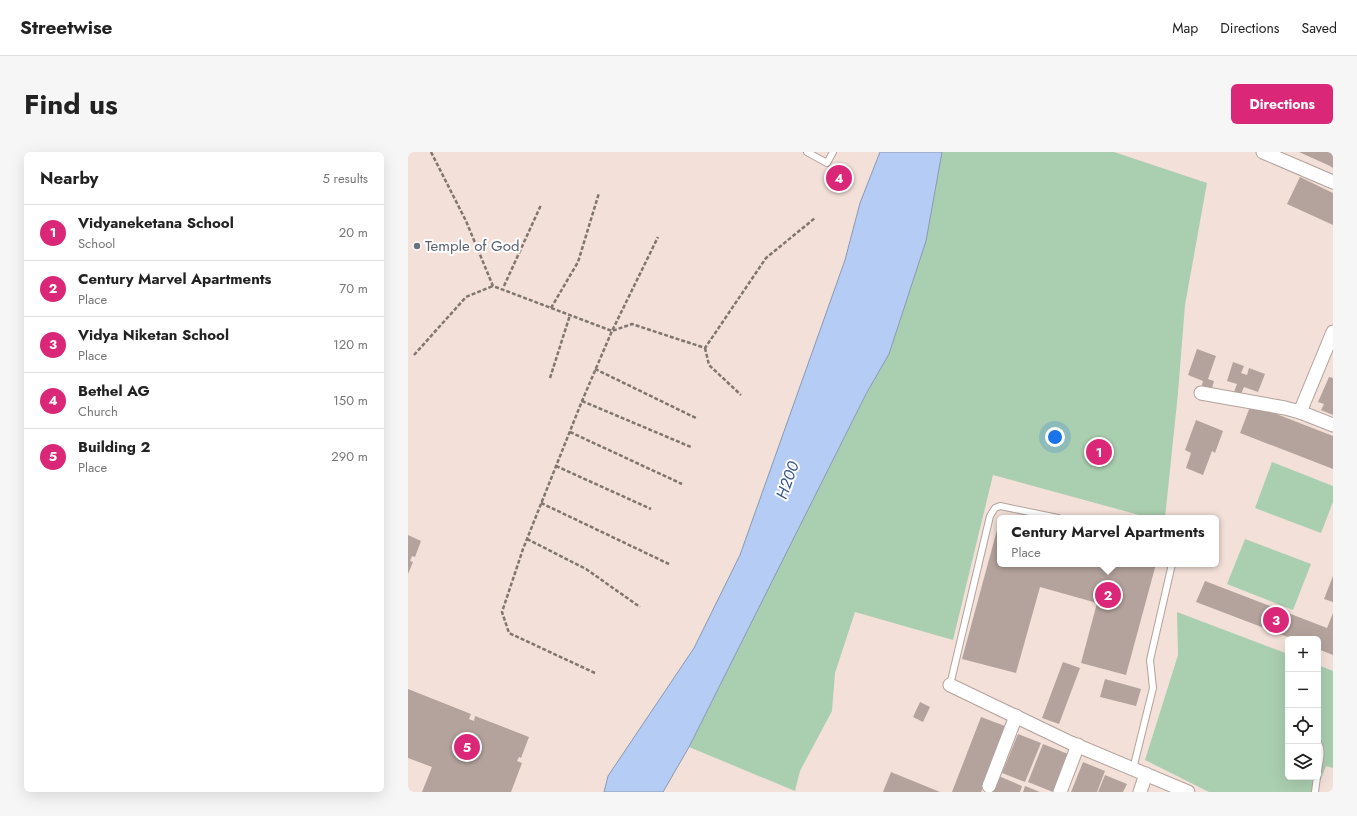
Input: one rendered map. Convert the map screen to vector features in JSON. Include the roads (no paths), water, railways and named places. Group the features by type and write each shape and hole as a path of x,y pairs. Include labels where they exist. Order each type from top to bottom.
{"street":[{"path":"1263,152 1333,182"},
{"path":"1300,412 1333,332"},
{"path":"1200,393 1285,408 1300,412 1333,425"},
{"path":"950,685 1078,745 1188,792"},
{"path":"989,786 1016,716"},
{"path":"1060,792 1078,745"},
{"path":"1140,792 1146,774"}],"lane":[{"path":"807,152 827,162 833,152"},
{"path":"950,685 990,516 995,508 1000,506 1044,515"},
{"path":"1133,768 1153,688 1150,660 1171,567"},
{"path":"1314,792 1316,780"}],"water":[{"name":"H200","path":"880,152 942,152 926,241 889,354 866,394 689,747 663,792 604,792 608,776 694,648 740,555 845,260 860,203"}],"place":[{"name":"Bethel AG","path":"839,178"},
{"name":"Temple of God","path":"417,246"},
{"name":"Vidyaneketana School","path":"1099,452"},
{"name":"Century Marvel Apartments","path":"1108,595"},
{"name":"Vidya Niketan School","path":"1276,620"},
{"name":"Building 2","path":"467,747"}]}
